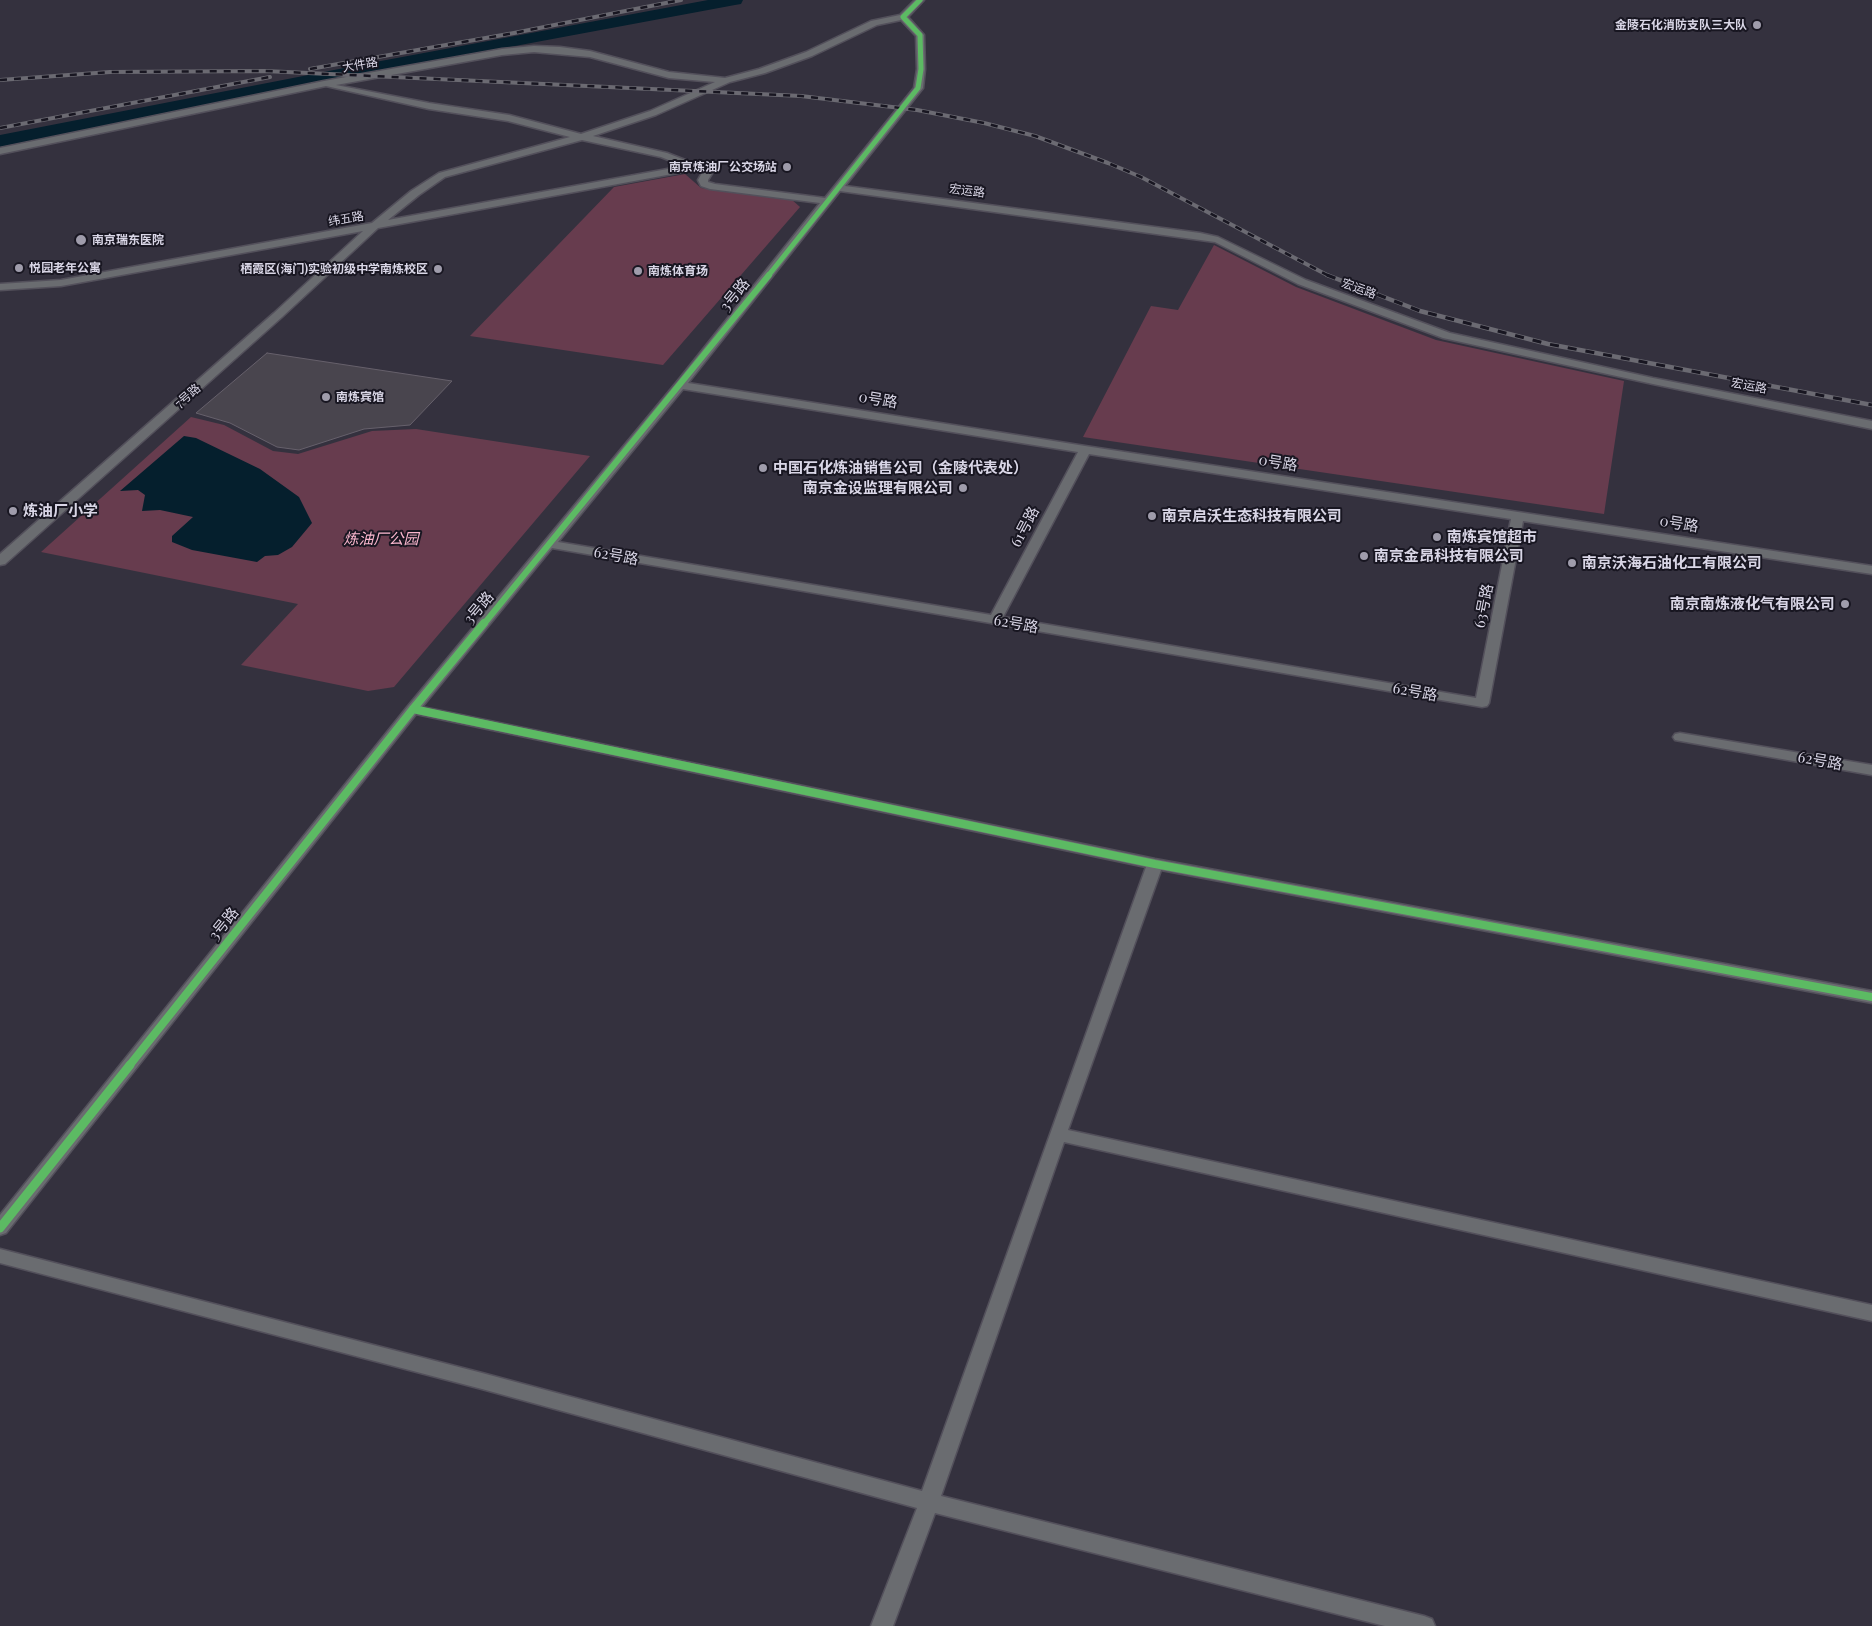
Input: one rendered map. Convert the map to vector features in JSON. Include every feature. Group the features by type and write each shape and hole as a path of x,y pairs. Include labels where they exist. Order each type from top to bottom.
{"street":[{"path":"727,80 762,71 809,54 874,23 903,17 920,0"},
{"name":"3号路","path":"0,1228 413,709 680,385 918,88 920,35 903,17"},
{"name":"大件路","path":"0,151 324,84 502,52 534,49 560,50 590,54 669,75 727,80"},
{"name":"7号路","path":"2,558 278,316 373,227 415,193 442,175 584,137 653,113 727,80"},
{"path":"324,84 429,106 509,118 664,155 708,172 703,180 704,184 714,188 827,201"},
{"name":"纬五路","path":"0,287 61,283 694,167"},
{"name":"宏运路","path":"838,188 1200,236 1218,240 1302,282 1447,336 1652,381 1872,425"},
{"path":"0,277 61,283"},
{"name":"0号路","path":"680,385 1085,450 1872,570"},
{"name":"61号路","path":"995,620 1085,450"},
{"name":"63号路","path":"1482,704 1518,516"},
{"name":"62号路","path":"549,544 1482,704"},
{"path":"413,709 1155,864 1872,997"},
{"name":"62号路","path":"1680,737 1872,770"},
{"path":"882,1626 929,1502 1155,864"},
{"path":"1058,1134 1872,1313"},
{"path":"0,1256 482,1381 929,1502 1424,1626"}],"green space":[{"name":"南炼体育场","path":"685,174 701,188 791,199 800,207 663,365 470,336 614,187"},
{"path":"1214,245 1296,287 1436,340 1624,381 1604,514 1083,437 1151,306 1178,310"},
{"name":"炼油厂公园","path":"191,417 224,425 273,451 298,454 372,431 416,429 590,456 394,687 368,691 241,665 298,604 41,552"}],"water":[{"path":"184,436 196,438 260,469 299,497 312,523 292,547 278,555 265,556 257,562 192,550 172,542 172,536 193,517 160,510 142,511 145,495 138,490 120,491"}],"building":[{"name":"南炼宾馆","path":"267,353 452,381 410,425 364,429 299,450 277,447 230,423 196,413"}],"waterway":[{"path":"0,141 370,68 735,0"}],"railway":[{"path":"310,69 514,33 681,0"},
{"path":"0,80 110,72 265,71 801,96 917,110 984,123 1035,136 1108,163 1141,177 1327,275"},
{"path":"0,128 270,77"},
{"path":"1327,275 1420,311 1548,344 1872,405"}],"cycle path":[{"path":"0,1228 413,709 680,385 918,88 921,69 920,35 903,17 920,0"},
{"path":"413,709 1155,864 1872,997"}],"place":[{"name":"金陵石化消防支队三大队","path":"1757,25"},
{"name":"南京炼油厂公交场站","path":"787,167"},
{"name":"南京瑞东医院","path":"81,240"},
{"name":"悦园老年公寓","path":"19,268"},
{"name":"栖霞区(海门)实验初级中学南炼校区","path":"438,269"},
{"name":"南炼体育场","path":"638,271"},
{"name":"南炼宾馆","path":"326,397"},
{"name":"中国石化炼油销售公司（金陵代表处）","path":"763,468"},
{"name":"南京金设监理有限公司","path":"963,488"},
{"name":"炼油厂小学","path":"13,511"},
{"name":"南京启沃生态科技有限公司","path":"1152,516"},
{"name":"南炼宾馆超市","path":"1437,537"},
{"name":"南京金昂科技有限公司","path":"1364,556"},
{"name":"南京沃海石油化工有限公司","path":"1572,563"},
{"name":"南京南炼液化气有限公司","path":"1845,604"}]}
